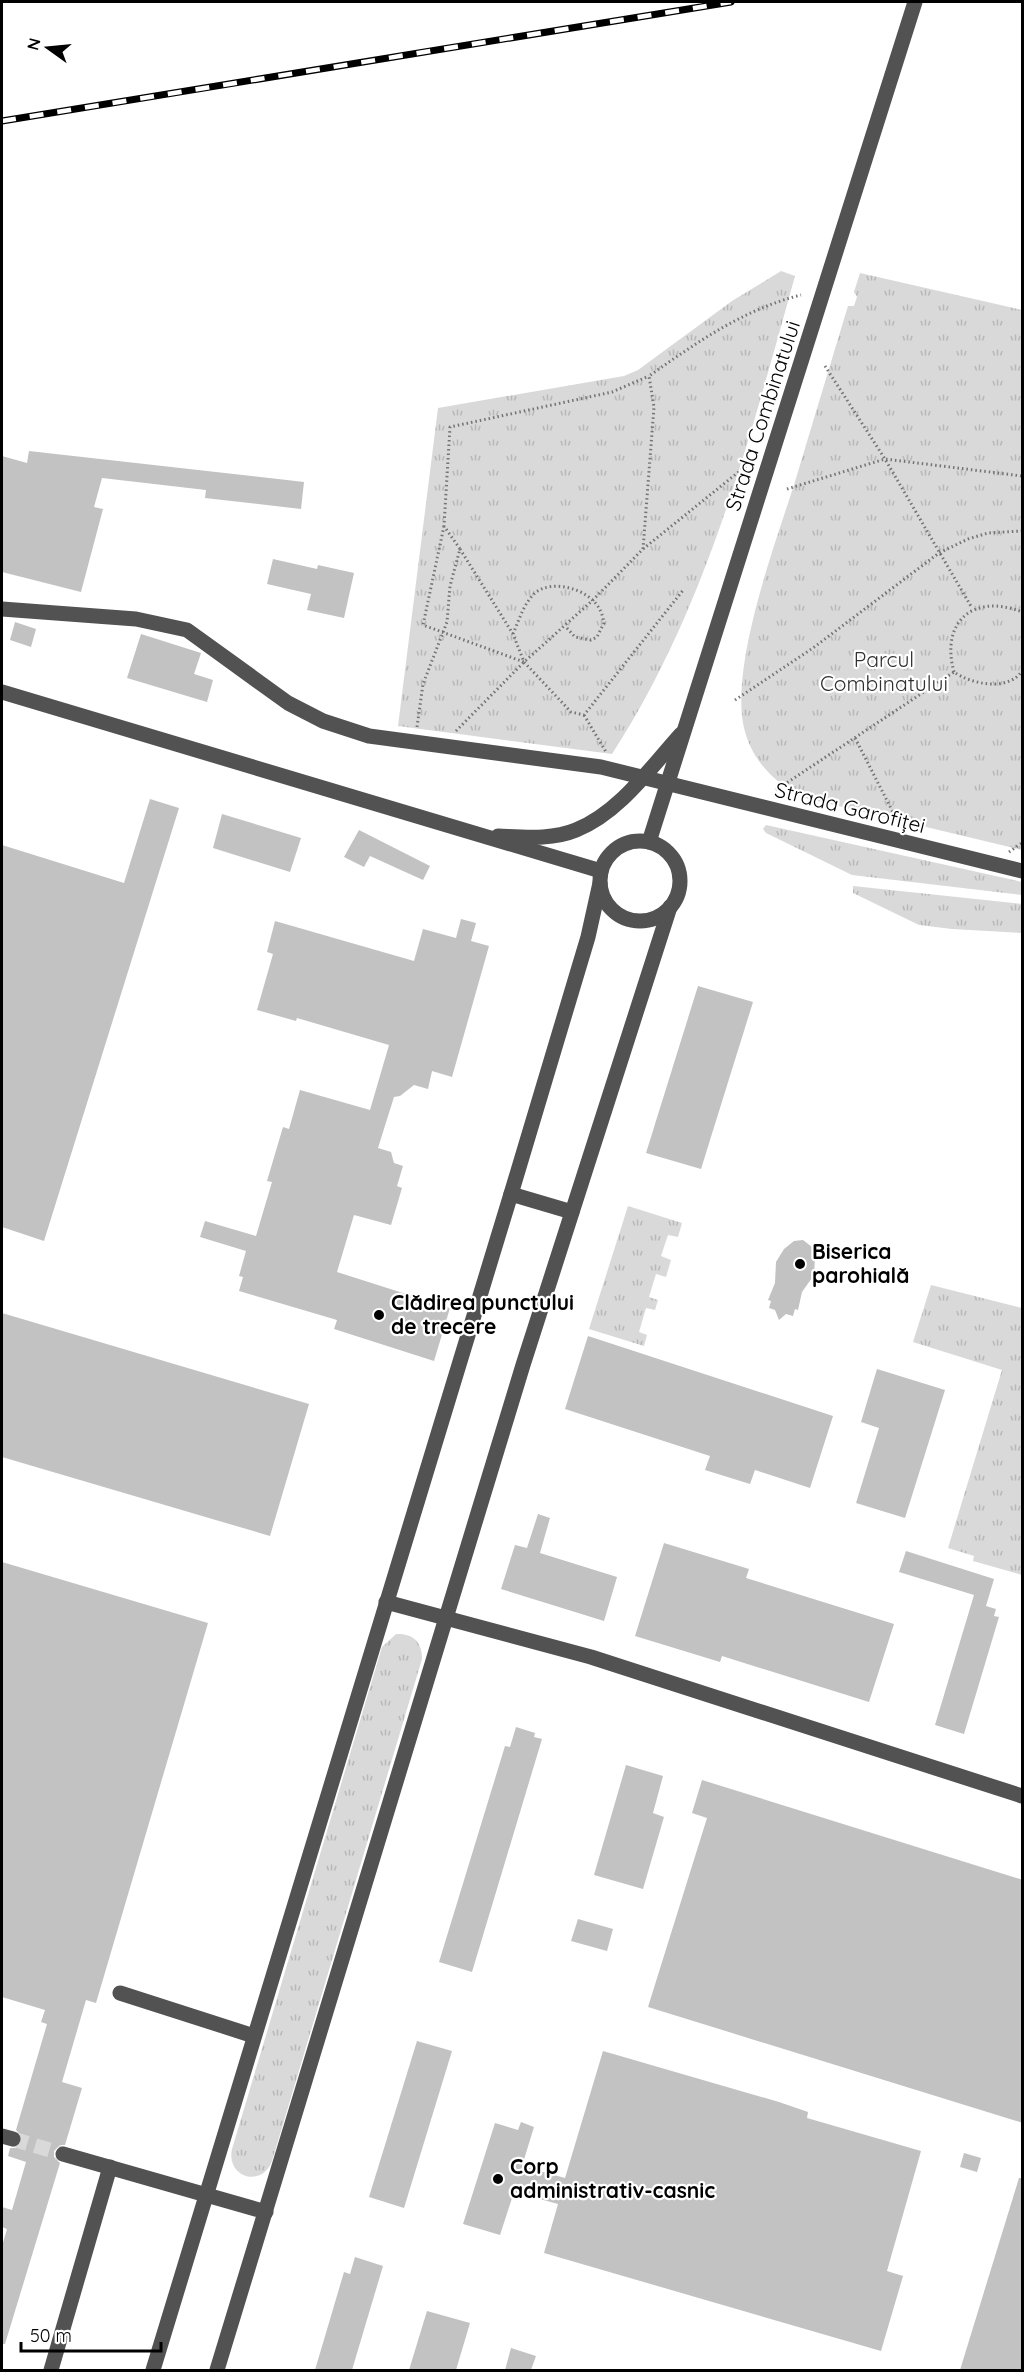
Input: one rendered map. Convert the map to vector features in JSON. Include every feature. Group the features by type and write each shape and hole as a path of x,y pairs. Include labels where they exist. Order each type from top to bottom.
{"street":[{"name":"Strada Combinatului","path":"649,842 865,166 915,2"},
{"name":"Strada Garofiței","path":"2,609 136,620 187,630 288,703 323,721 369,736 601,767 668,782 836,827 1023,871"},
{"path":"2,692 459,831 600,877"},
{"path":"459,831 526,838 575,831 595,820 643,776 685,729"},
{"path":"153,2370 588,937 600,877 610,855 624,844 649,842 669,854 676,864 680,887 670,907 533,1333 217,2370"},
{"path":"600,877 608,906 627,920 651,920 670,907"},
{"path":"511,1194 572,1212"},
{"path":"386,1602 591,1657 1023,1797"},
{"path":"120,1993 254,2036"},
{"path":"63,2154 267,2212"},
{"path":"51,2370 110,2167"}],"path":[{"path":"524,662 443,635 423,625 444,526 450,427 612,392 649,376 716,332 771,303 801,296"},
{"path":"825,366 885,459 972,608"},
{"path":"643,549 654,407 649,376"},
{"path":"787,489 885,459 1023,476"},
{"path":"449,739 524,662 593,600 643,549 746,466"},
{"path":"444,526 513,634 524,662 571,712 584,715 611,761"},
{"path":"735,700 804,654 939,553 968,539 988,533 1023,531"},
{"path":"416,735 423,684 443,635 450,608 450,586 460,549"},
{"path":"513,634 525,608 537,591 561,586 593,600 600,610 604,623 597,637 584,640 575,637 565,626"},
{"path":"584,715 684,589"},
{"path":"1022,675 1005,682 990,684 964,679 954,672 950,653 952,641 963,618 972,608 993,604 1023,612"},
{"path":"776,790 954,672"},
{"path":"855,738 902,828"},
{"path":"1005,854 1023,843"}],"green space":[{"path":"781,271 795,276 742,462 722,522 674,641 645,699 612,754 398,726 438,408 624,376 638,370 732,301"},
{"name":"Parcul Combinatului","path":"860,273 1022,310 1022,850 805,798 784,786 766,770 753,751 744,728 741,702 743,673 756,606 848,306 854,306 857,297 854,292"},
{"path":"766,825 1022,882 1022,895 852,875 766,833 763,829"},
{"path":"853,886 1022,904 1022,933 919,925 853,893"},
{"path":"628,1206 682,1223 678,1237 668,1235 661,1256 671,1260 666,1277 656,1274 649,1297 658,1300 655,1310 646,1308 639,1332 647,1335 644,1346 589,1329"},
{"path":"931,1285 1022,1308 1022,1575 973,1561 974,1556 948,1548 1002,1370 913,1342"},
{"path":"396,1634 412,1637 418,1643 422,1659 272,2161 261,2175 246,2176 234,2167 232,2149 382,1647"}],"building":[{"path":"29,451 304,482 301,509 205,498 206,490 102,478 94,507 103,509 81,592 2,572 2,456 27,463"},
{"path":"273,559 317,569 318,565 354,573 344,618 307,610 311,594 267,584"},
{"path":"15,622 36,629 31,647 10,640"},
{"path":"141,634 201,653 194,674 213,680 207,702 127,678"},
{"path":"150,799 179,808 44,1241 2,1227 2,845 124,883"},
{"path":"222,814 301,838 290,872 213,848"},
{"path":"359,830 430,866 423,880 370,856 364,867 344,857"},
{"path":"461,919 476,923 471,941 489,946 452,1077 432,1071 428,1089 414,1085 400,1096 394,1097 378,1148 391,1152 394,1163 403,1166 397,1186 402,1188 391,1225 354,1215 337,1272 450,1308 434,1361 334,1329 337,1320 239,1291 243,1277 239,1276 246,1251 200,1237 205,1221 256,1236 272,1182 267,1181 283,1127 289,1129 300,1090 370,1110 389,1045 297,1018 296,1021 257,1010 273,954 267,952 275,921 414,961 423,929 456,938"},
{"path":"698,986 753,1002 701,1169 646,1153"},
{"path":"803,1240 812,1247 815,1258 814,1275 802,1292 798,1310 795,1309 793,1316 786,1314 779,1320 775,1310 769,1308 771,1301 768,1300 775,1283 776,1262 784,1249 794,1241"},
{"path":"2,1313 309,1404 270,1536 2,1457"},
{"path":"588,1336 833,1416 810,1488 755,1470 750,1484 705,1470 710,1456 565,1409"},
{"path":"877,1369 945,1390 905,1518 856,1503 879,1428 861,1422"},
{"path":"538,1514 550,1518 540,1553 617,1577 604,1621 501,1589 515,1545 527,1548"},
{"path":"664,1543 749,1569 746,1578 894,1624 869,1702 722,1656 720,1662 635,1636"},
{"path":"906,1551 994,1579 986,1606 996,1609 994,1616 999,1617 964,1734 935,1725 974,1595 899,1572"},
{"path":"2,1562 208,1623 96,2003 86,2000 62,2082 82,2088 65,2145 60,2145 54,2151 54,2157 60,2163 5,2344 2,2344 2,2246 7,2229 2,2227 2,2207 12,2210 26,2162 8,2156 10,2148 16,2148 22,2142 22,2136 16,2130 47,2024 41,2022 45,2010 2,1997"},
{"path":"516,1727 535,1733 534,1737 542,1739 472,1972 439,1962 505,1746 510,1747"},
{"path":"626,1765 663,1776 653,1813 664,1817 643,1889 594,1875"},
{"path":"702,1780 1023,1880 1023,2123 648,2007 707,1818 692,1813"},
{"path":"578,1919 613,1929 607,1951 571,1941"},
{"path":"417,2041 452,2051 404,2208 369,2197"},
{"path":"603,2051 779,2102 808,2112 807,2118 921,2151 887,2271 903,2276 881,2351 544,2253 558,2204 514,2192 500,2235 463,2224 495,2123 518,2130 521,2122 534,2127 522,2166 565,2178"},
{"path":"964,2153 981,2158 977,2172 960,2167"},
{"path":"1019,2178 1023,2178 1023,2370 960,2370"},
{"path":"355,2257 383,2266 352,2370 315,2370 344,2272 350,2274"},
{"path":"427,2311 470,2323 456,2370 409,2370"},
{"path":"511,2348 536,2356 531,2370 505,2370"}],"tunnel":[{"path":"13,2139 63,2154"}],"railway":[{"path":"2,121 731,2"}],"place":[{"name":"Biserica parohială","path":"800,1264"},
{"name":"Clădirea punctului de trecere","path":"379,1315"},
{"name":"Corp administrativ-casnic","path":"498,2179"}]}
